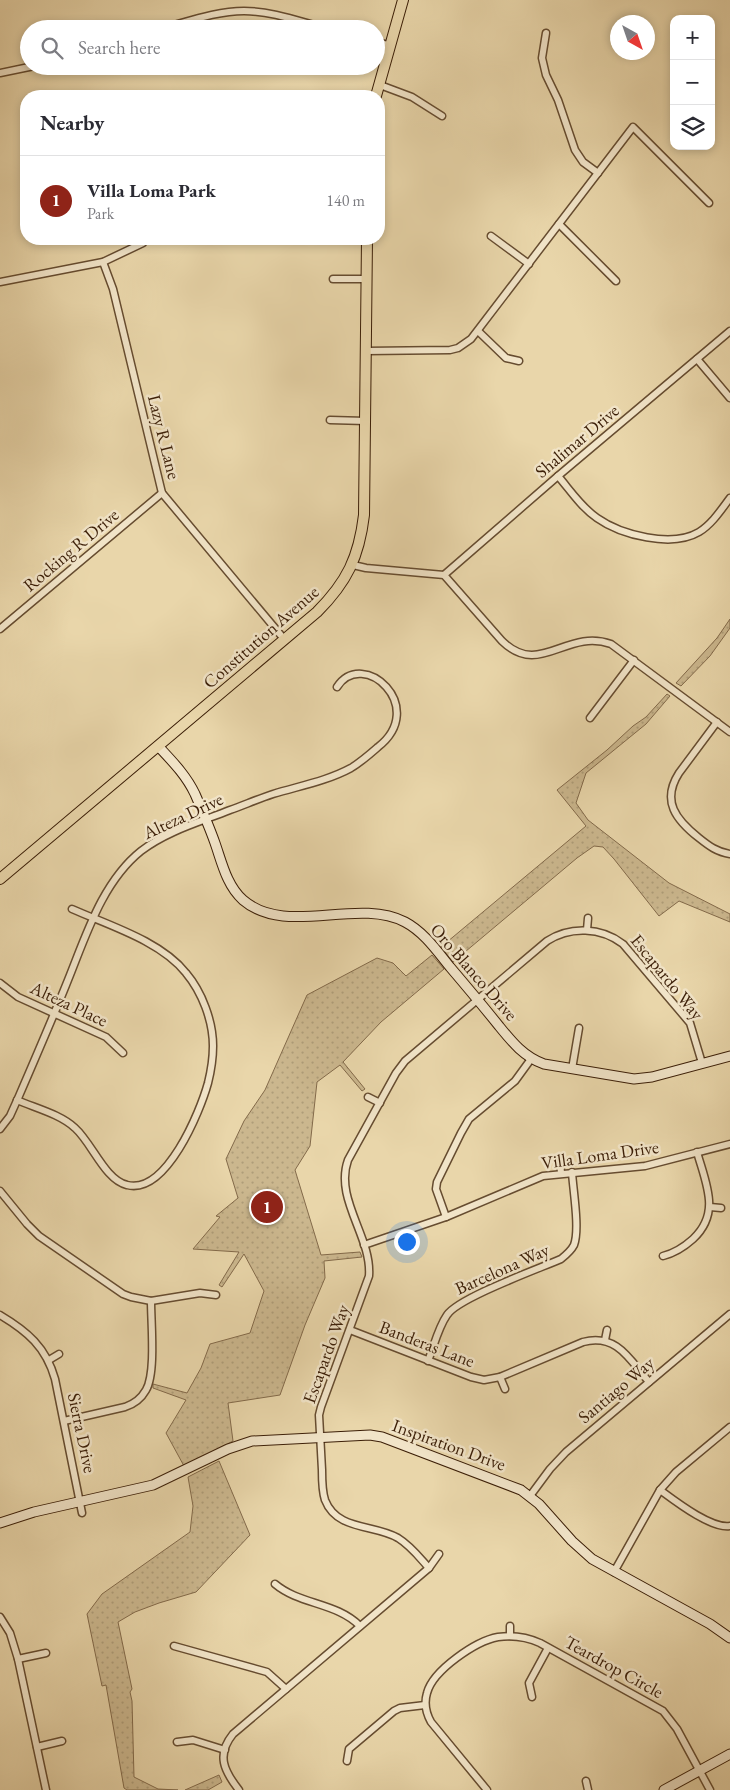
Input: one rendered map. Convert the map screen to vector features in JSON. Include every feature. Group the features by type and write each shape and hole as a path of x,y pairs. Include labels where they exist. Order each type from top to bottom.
{"main road":[{"path":"385,66 403,0"},
{"path":"378,90 383,75"},
{"name":"Constitution Avenue","path":"0,879 327,602 345,580 358,550 364,515 368,245"}],"street":[{"path":"195,20 219,14 244,11 293,20"},
{"path":"546,33 542,58 546,75 558,100 575,150 583,162 598,173"},
{"path":"385,45 390,46"},
{"path":"0,73 20,69"},
{"path":"380,85 412,97 442,116"},
{"path":"366,351 450,350 466,344 478,331 633,127 709,203"},
{"path":"559,224 616,281"},
{"path":"491,236 529,264"},
{"path":"0,282 103,262 139,245"},
{"name":"Lazy R Lane","path":"103,262 112,289 162,493 284,639"},
{"path":"333,279 367,279"},
{"path":"478,331 506,358 519,361"},
{"name":"Shalimar Drive","path":"444,575 730,331"},
{"path":"697,359 730,398"},
{"path":"330,420 366,421"},
{"path":"558,476 597,518 616,528 658,539 682,539 699,532 713,520 730,498"},
{"name":"Rocking R Drive","path":"0,630 162,493"},
{"path":"353,565 366,568 444,575 502,641 514,651 536,655 545,654 580,641 596,640 611,644 730,732"},
{"path":"590,718 634,660"},
{"name":"Alteza Drive","path":"0,1129 10,1116 94,918 114,881 137,855 164,837 206,819 263,797 332,777 360,762 383,744 393,731 397,716 395,701 387,687 375,678 361,674 347,676 342,679 337,687"},
{"path":"717,722 673,781 670,793 673,808 680,822 716,851 730,854"},
{"name":"Oro Blanco Drive","path":"158,746 188,781 206,819 236,893 252,906 277,915 369,913 400,920 422,934 512,1042 531,1059 544,1064 634,1079 652,1077 730,1056"},
{"path":"17,1100 69,1123 86,1139 110,1174 121,1183 128,1186 136,1186 149,1182 161,1172 179,1148 199,1109 208,1082 214,1044 210,1023 198,990 180,966 165,953 149,943 72,909"},
{"path":"587,930 588,918"},
{"name":"Escapardo Way","path":"428,1568 412,1548 398,1538 341,1519 329,1508 323,1491 319,1415 323,1398 369,1276 364,1245 346,1189 344,1174 348,1160 396,1073 405,1061 554,936 569,931 587,930 612,936 628,949 690,1023 702,1063"},
{"name":"Alteza Place","path":"0,983 12,994 106,1036 123,1053"},
{"path":"572,1069 579,1028"},
{"path":"446,1216 436,1189 437,1182 461,1133 475,1114 518,1077 531,1059"},
{"path":"368,1097 380,1103"},
{"name":"Villa Loma Drive","path":"364,1245 446,1216 543,1176 645,1166 730,1144"},
{"path":"663,1256 677,1252 699,1233 707,1220 710,1207 697,1152"},
{"path":"560,1160 560,1173"},
{"name":"Barcelona Way","path":"428,1361 443,1322 452,1309 461,1302 560,1260 566,1255 575,1243 576,1236 572,1172"},
{"path":"0,1191 39,1236 123,1294 152,1301 200,1293 216,1295"},
{"path":"710,1207 722,1208"},
{"path":"64,1421 125,1408 142,1396 151,1372 152,1301"},
{"path":"445,1304 452,1309"},
{"name":"Sierra Drive","path":"0,1314 24,1331 38,1344 49,1360 55,1379 82,1513"},
{"name":"Santiago Way","path":"530,1496 558,1460 730,1314"},
{"name":"Banderas Lane","path":"350,1330 478,1379 490,1380 583,1342 605,1340"},
{"path":"607,1330 605,1340 624,1352 649,1382"},
{"path":"49,1360 59,1354"},
{"path":"500,1377 505,1389"},
{"path":"614,1572 660,1490 676,1472 730,1427"},
{"name":"Inspiration Drive","path":"0,1523 21,1515 153,1485 228,1449 252,1441 370,1435 392,1439 513,1486 530,1496 545,1509 584,1553 614,1572 710,1624 730,1638"},
{"path":"660,1490 697,1515 724,1527 730,1526"},
{"path":"239,1790 225,1770 225,1750 233,1734 428,1568 439,1554"},
{"path":"276,1584 286,1593 346,1614 360,1626"},
{"path":"0,1617 10,1633 18,1659 46,1790"},
{"path":"510,1626 510,1636"},
{"name":"Teardrop Circle","path":"425,1705 427,1691 434,1679 462,1654 481,1642 510,1636 533,1640 662,1711 677,1729 710,1790"},
{"path":"174,1646 267,1672 286,1689"},
{"name":"Teardrop Circle","path":"532,1697 529,1684 548,1648"},
{"path":"18,1659 46,1653"},
{"path":"347,1761 349,1749 394,1711 400,1708 425,1705 431,1722 487,1790"},
{"path":"177,1742 193,1740 225,1750"},
{"path":"37,1748 62,1741"},
{"path":"664,1790 730,1754"},
{"path":"586,1781 588,1790"}],"shaded area":[{"path":"730,619 730,628 710,656 681,686 676,683 717,638"},
{"path":"667,694 670,696 646,724 586,773 576,803 588,820 669,883 730,914 730,922 679,901 659,916 603,847 594,846 577,858 453,962 441,947 586,826 557,790 646,717"},
{"path":"432,955 444,969 381,1022 343,1062 365,1089 362,1091 340,1065 317,1082 310,1146 295,1170 321,1255 360,1252 362,1257 324,1261 325,1278 305,1325 280,1395 228,1403 233,1441 184,1466 166,1433 186,1400 153,1388 153,1384 187,1393 201,1368 210,1344 250,1333 264,1291 244,1254 222,1287 219,1285 239,1252 193,1249 220,1217 216,1216 238,1198 226,1159 244,1121 265,1090 307,995 377,958 393,963 406,976"},
{"path":"219,1461 250,1535 196,1592 135,1612 118,1622 132,1689 130,1692 132,1701 134,1777 158,1789 178,1790 127,1790 124,1788 106,1685 102,1686 87,1614 102,1594 190,1532 193,1506 188,1477"},
{"path":"219,1775 222,1782 208,1790 185,1790"}],"place":[{"name":"Villa Loma Park","path":"267,1207"}]}
